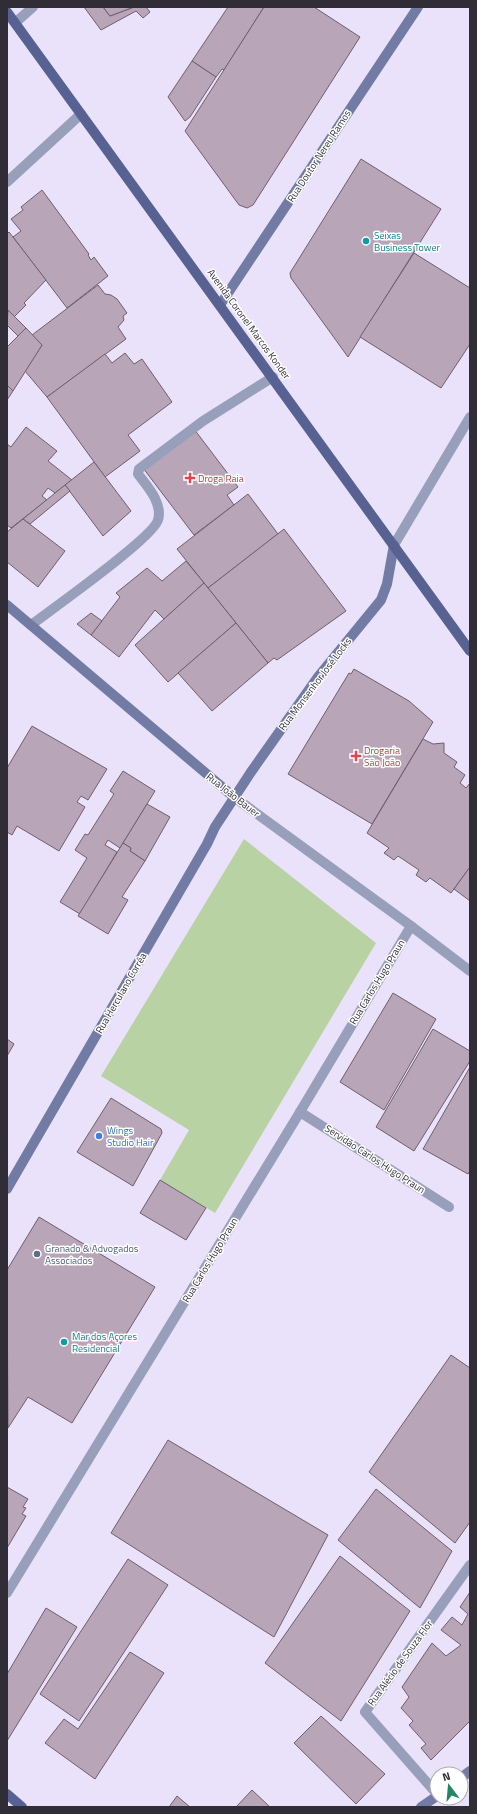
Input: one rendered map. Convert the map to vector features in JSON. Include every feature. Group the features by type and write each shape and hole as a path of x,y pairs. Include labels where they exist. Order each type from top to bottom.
{"main road":[{"name":"Avenida Coronel Marcos Konder","path":"7,12 16,22 81,114 273,377 470,652"},
{"path":"7,1794 22,1807"}],"street":[{"path":"16,22 33,7"},
{"name":"Rua Doutor Nereu Ramos","path":"220,305 418,7"},
{"path":"7,182 81,114"},
{"path":"31,625 124,555 150,531 158,521 159,508 138,474 139,469 203,421 273,377"},
{"path":"394,545 470,417"},
{"name":"Rua Monsenhor José Locks","path":"234,797 318,677 381,600 387,584 394,545"},
{"name":"Rua João Bauer","path":"7,605 234,797 411,926 470,971"},
{"name":"Rua Herculano Corrêa","path":"7,1189 207,844 215,827 234,797"},
{"name":"Rua Carlos Hugo Praun","path":"7,1593 300,1112 411,926"},
{"name":"Servidão Carlos Hugo Praun","path":"300,1112 449,1207"},
{"name":"Rua Alécio de Souza Flor","path":"429,1786 365,1712 470,1565"}],"green space":[{"path":"244,839 376,943 215,1213 160,1180 189,1130 101,1076"}],"building":[{"path":"84,7 103,7 110,16 134,7 146,7 150,12 143,18 136,11 101,30"},
{"path":"103,7 134,7 110,16"},
{"path":"228,7 264,7 224,70 222,69 216,77 192,61"},
{"path":"264,7 314,7 360,37 253,205 247,208 239,205 185,131"},
{"path":"192,61 216,77 190,117 185,121 168,97"},
{"name":"Seixas Business Tower","path":"361,159 441,209 348,357 291,278 290,273"},
{"path":"42,190 89,254 88,255 91,260 94,257 108,276 67,308 13,237 21,231 11,219 23,210 21,207"},
{"path":"9,232 46,280 24,303 26,305 14,317 7,310 7,234"},
{"path":"414,253 470,288 470,344 441,388 360,337"},
{"path":"98,285 105,294 111,295 117,299 127,313 123,316 124,320 118,327 126,339 47,397 25,371 42,345 32,335"},
{"path":"8,310 26,328 18,336 7,325"},
{"path":"26,328 42,345 13,391 7,385 7,347"},
{"path":"125,353 134,364 142,359 172,402 128,435 140,451 105,477 47,397 105,354 112,363"},
{"path":"7,385 13,391 7,400"},
{"path":"26,427 57,451 48,461 72,480 55,493 48,488 42,496 47,500 11,528 7,525 7,444 11,447"},
{"name":"Droga Raia","path":"194,429 238,487 227,495 234,505 194,535 143,468"},
{"path":"94,462 131,511 103,536 65,485"},
{"path":"65,485 70,491 30,524 23,519"},
{"path":"248,494 278,534 208,588 177,549"},
{"path":"23,519 65,551 38,587 7,562 7,532"},
{"path":"284,529 346,611 277,660 274,658 268,663 208,588"},
{"path":"186,561 204,583 164,619 155,610 119,657 91,635 120,597 116,593 147,568 162,581"},
{"path":"204,583 236,623 168,682 135,645"},
{"path":"91,613 102,621 91,635 77,624"},
{"path":"236,623 268,663 212,711 178,673"},
{"name":"Drogaria São João","path":"354,669 409,701 433,722 372,824 288,774 349,673 351,674"},
{"path":"32,726 107,769 88,800 81,796 77,802 85,807 59,851 17,826 12,835 7,832 7,768"},
{"path":"423,739 433,744 444,743 444,753 457,762 454,767 465,775 460,783 466,788 470,783 470,867 451,893 430,878 426,882 416,875 419,870 398,856 394,860 384,853 389,848 367,833"},
{"path":"123,771 155,791 120,848 108,840 105,845 117,852 80,914 60,902 87,858 75,850 85,834 88,835 114,794 110,791"},
{"path":"147,804 170,817 145,861 130,851 131,848 123,843"},
{"path":"123,843 131,848 130,851 145,861 122,897 128,900 108,934 78,916"},
{"path":"470,867 470,901 454,889"},
{"path":"393,993 436,1019 384,1110 340,1082"},
{"path":"433,1029 470,1051 470,1061 414,1151 376,1127"},
{"path":"7,1039 14,1044 7,1056"},
{"path":"470,1067 470,1171 468,1174 423,1149"},
{"path":"111,1098 161,1129 162,1133 133,1186 77,1152"},
{"path":"160,1180 206,1208 186,1240 140,1213"},
{"name":"Mar dos Açores Residencial","path":"39,1217 155,1287 72,1423 28,1397 8,1428 7,1270"},
{"path":"451,1355 470,1368 470,1522 455,1543 369,1472"},
{"path":"168,1440 328,1535 274,1637 111,1533"},
{"path":"7,1487 28,1499 23,1507 26,1508 22,1514 26,1516 7,1548"},
{"path":"376,1489 452,1551 420,1608 338,1540"},
{"path":"340,1556 410,1611 341,1721 265,1663"},
{"path":"128,1559 168,1585 79,1721 40,1694"},
{"path":"470,1592 470,1721 431,1760 421,1748 426,1744 409,1725 413,1721 401,1708 409,1697 402,1687 432,1643 446,1656 461,1645 441,1630 452,1617 462,1625 468,1614 460,1607"},
{"path":"46,1608 77,1627 7,1741 7,1674"},
{"path":"130,1652 164,1673 95,1779 45,1743 64,1719 78,1729"},
{"path":"321,1716 385,1774 356,1804 294,1743"},
{"path":"252,1790 270,1807 236,1807"},
{"path":"177,1796 190,1807 169,1807"}],"place":[{"name":"Seixas Business Tower","path":"366,241"},
{"name":"Droga Raia","path":"190,478"},
{"name":"Drogaria São João","path":"356,756"},
{"name":"Wings Studio Hair","path":"99,1136"},
{"name":"Granado & Advogados Associados","path":"37,1254"},
{"name":"Mar dos Açores Residencial","path":"64,1342"}]}
